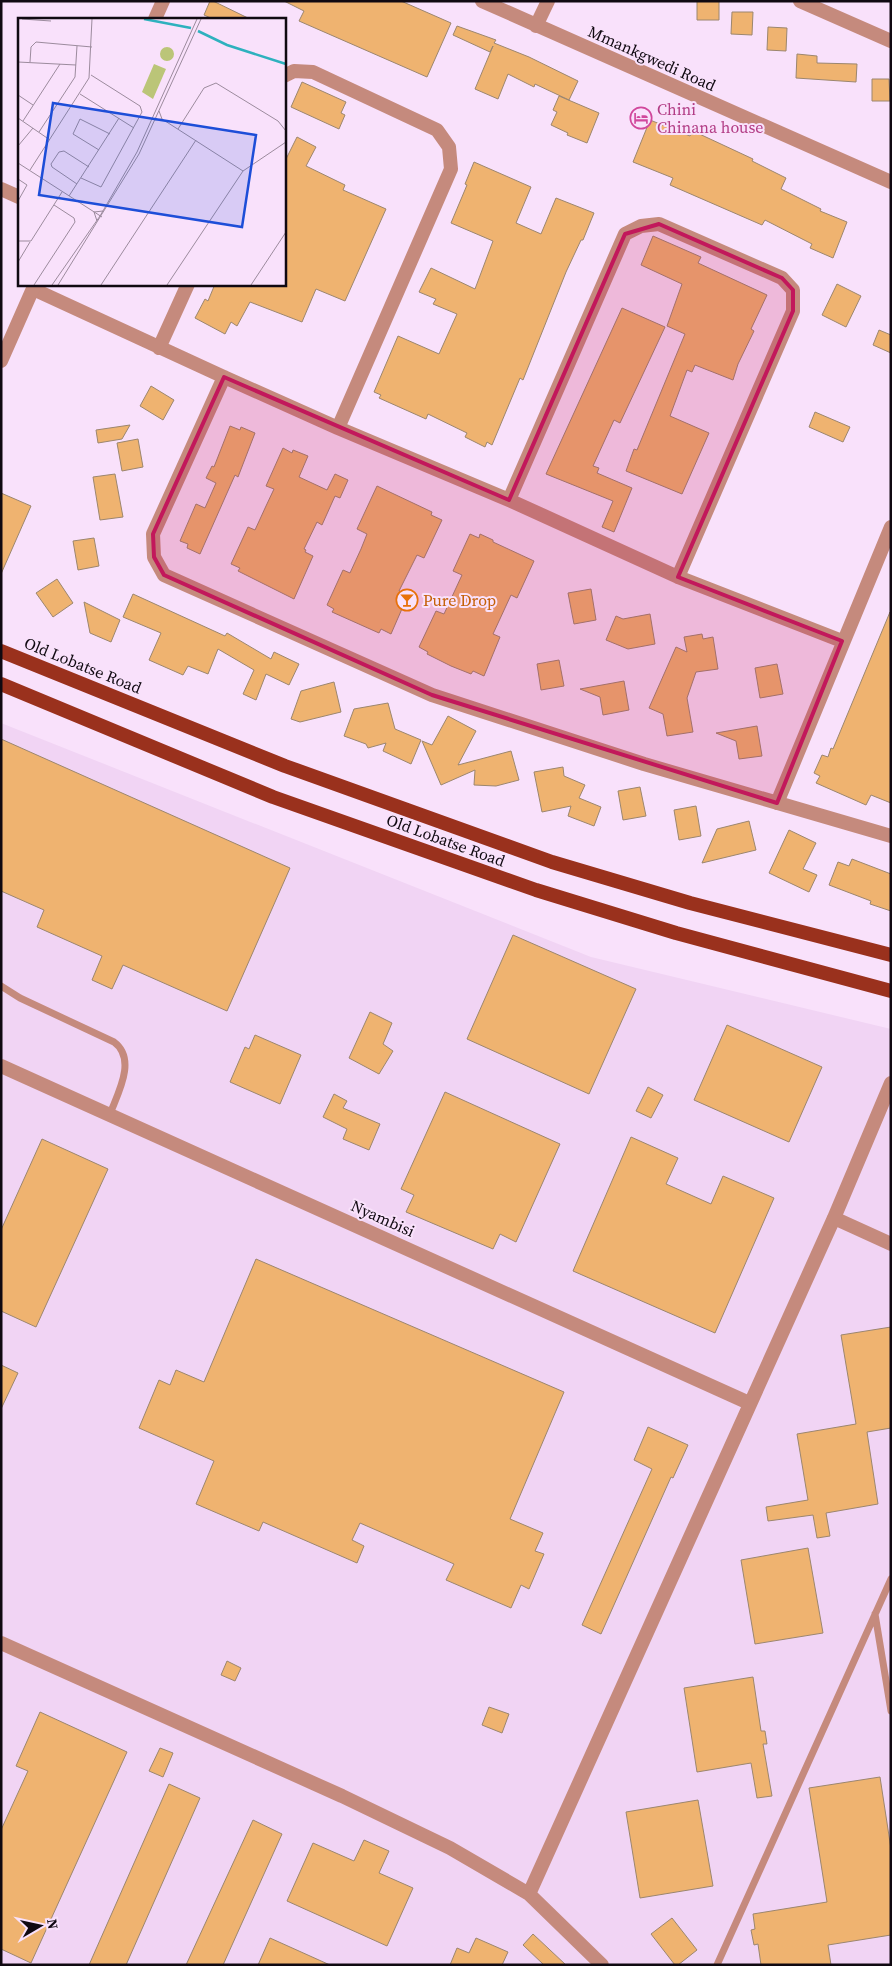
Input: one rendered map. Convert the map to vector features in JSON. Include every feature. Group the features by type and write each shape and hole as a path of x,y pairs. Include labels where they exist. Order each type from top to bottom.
{"main road":[{"name":"Old Lobatse Road","path":"1,651 285,766 552,862 690,903 891,955"},
{"name":"Old Lobatse Road","path":"1,684 273,796 536,890 676,934 886,990"},
{"path":"886,990 891,1003"}],"street":[{"path":"155,18 163,1"},
{"name":"Mmankgwedi Road","path":"482,1 891,182"},
{"path":"536,26 548,1"},
{"path":"800,1 891,41"},
{"path":"285,76 294,71 313,72 437,130 449,147 451,169 338,428"},
{"path":"1,189 18,197"},
{"path":"509,500 626,234 641,226 659,224 782,278 793,290 793,311 678,577"},
{"path":"159,348 188,285"},
{"path":"1,361 34,286 159,348 338,428 509,500 678,577 842,641"},
{"path":"224,377 153,534 154,557 164,575 432,695 644,764 891,836"},
{"path":"777,803 842,641 891,527"},
{"name":"Nyambisi","path":"1,1066 749,1403"},
{"path":"529,1894 834,1218 891,1084"},
{"path":"834,1218 891,1244"},
{"path":"1,1643 342,1796 450,1848 529,1894 602,1965"}],"lane":[{"path":"1,986 20,998 121,1047 125,1061 125,1070 110,1114"},
{"path":"716,1965 891,1579"},
{"path":"874,1614 891,1711"}],"highlighted area":[{"path":"659,224 782,278 793,290 793,311 678,577 842,641 777,803 432,695 164,575 154,557 153,534 224,377 509,500 625,234"}],"shaded area":[{"path":"1,723 591,957 891,1029 891,1965 1,1965"}],"building":[{"path":"210,1 213,1 248,18 211,18 204,15"},
{"path":"284,1 401,1 451,23 427,77 299,21 304,11"},
{"path":"697,1 719,1 719,20 697,20"},
{"path":"732,12 753,12 752,35 731,34"},
{"path":"457,26 496,40 494,43 529,57 578,81 569,100 535,84 534,87 508,74 498,99 475,89 493,46 490,52 453,35"},
{"path":"768,27 787,28 786,51 767,50"},
{"path":"797,54 817,56 817,63 857,64 856,82 796,78"},
{"path":"872,79 889,79 890,101 872,101"},
{"path":"302,82 346,102 341,113 345,115 339,129 291,107"},
{"path":"559,96 599,113 587,143 567,135 568,133 551,125 557,112 553,110"},
{"path":"650,120 690,136 693,131 753,159 752,161 786,178 781,189 821,209 820,211 847,222 833,258 810,248 812,244 765,220 762,225 670,185 673,178 633,162"},
{"path":"297,137 316,147 306,166 345,185 343,190 386,209 345,301 316,289 302,322 250,302 237,326 231,322 225,334 195,318 205,299 208,301 215,285 285,285 285,161"},
{"path":"474,162 531,187 516,223 541,234 556,198 594,213 583,240 581,240 566,272 523,380 520,378 492,445 487,442 485,447 465,437 467,433 428,414 426,419 379,398 381,395 374,392 398,336 439,354 457,314 433,304 436,299 419,292 431,268 475,289 493,241 451,223 467,185 465,184"},
{"path":"653,236 701,257 698,263 767,295 751,329 754,331 738,364 733,380 695,365 692,372 687,370 670,416 709,433 682,494 626,471 634,449 637,450 685,334 667,326 682,284 641,265"},
{"path":"837,284 861,296 846,327 822,315"},
{"path":"622,308 665,327 620,423 614,420 593,466 599,468 597,473 632,488 614,532 602,527 613,501 546,474"},
{"path":"879,330 891,335 891,353 873,345"},
{"path":"151,386 174,400 163,420 140,406"},
{"path":"815,412 850,427 843,442 809,427"},
{"path":"130,425 122,439 98,443 96,430"},
{"path":"230,426 240,430 241,427 255,433 238,477 235,475 200,554 187,548 188,544 180,541 196,504 205,508 216,483 206,478 212,466 214,467"},
{"path":"138,439 143,467 122,471 117,443"},
{"path":"283,448 292,453 293,450 308,456 299,477 327,490 335,474 348,480 340,498 335,496 322,525 317,522 304,549 306,550 305,552 313,556 294,599 238,571 240,568 231,564 248,527 255,530 274,489 266,486"},
{"path":"115,474 123,517 100,520 93,477"},
{"path":"377,486 432,512 431,515 442,520 424,558 417,555 399,591 408,595 391,634 381,629 379,633 332,612 334,609 327,605 343,570 350,573 361,549 367,534 357,529"},
{"path":"1,493 31,506 1,574"},
{"path":"470,534 479,538 480,534 534,561 517,598 511,595 493,634 500,637 484,676 473,671 471,674 451,666 427,654 428,652 419,647 436,611 444,614 462,575 453,571"},
{"path":"94,538 99,566 78,570 73,541"},
{"path":"57,579 73,603 53,617 36,593"},
{"path":"591,589 596,620 574,624 568,593"},
{"path":"133,594 225,636 227,633 271,659 274,652 299,664 289,685 266,674 256,700 243,694 254,670 218,649 208,674 188,666 183,675 149,660 161,633 123,617"},
{"path":"84,602 120,620 111,642 90,633"},
{"path":"890,612 891,803 871,795 866,805 816,783 820,776 814,773 822,755 828,757 831,748 833,749"},
{"path":"650,614 655,644 628,649 606,640 616,616 623,619"},
{"path":"702,634 703,639 713,637 718,669 696,672 687,698 693,732 667,736 663,714 649,708 676,647 687,652 684,637"},
{"path":"559,660 564,686 541,690 537,664"},
{"path":"777,664 783,694 760,698 755,668"},
{"path":"624,681 629,710 603,715 600,697 580,689"},
{"path":"334,682 341,712 300,722 291,719 301,691"},
{"path":"388,703 395,729 421,740 411,764 383,751 386,743 368,748 366,744 344,736 354,709"},
{"path":"448,716 476,731 458,765 511,751 519,780 496,786 474,785 475,770 441,785 422,741 432,745"},
{"path":"757,726 762,756 739,759 736,741 716,733"},
{"path":"1,739 290,868 227,1011 123,965 112,989 92,980 102,956 37,927 44,910 1,891"},
{"path":"563,767 564,776 585,785 579,798 601,807 594,826 568,816 571,806 542,812 534,772"},
{"path":"640,787 646,816 623,820 618,791"},
{"path":"696,806 701,836 679,840 674,810"},
{"path":"749,821 756,850 702,863 717,829"},
{"path":"789,830 816,843 803,869 817,875 809,892 769,873"},
{"path":"852,859 891,874 891,911 870,904 871,901 829,885 838,862 849,866"},
{"path":"513,935 636,989 589,1094 467,1039"},
{"path":"370,1012 392,1023 383,1044 393,1051 379,1074 349,1058"},
{"path":"727,1025 822,1067 789,1142 694,1100"},
{"path":"255,1035 301,1055 280,1104 230,1082 245,1047 249,1049"},
{"path":"648,1087 663,1095 651,1118 636,1111"},
{"path":"445,1092 560,1144 516,1242 500,1234 493,1249 406,1212 414,1195 401,1189"},
{"path":"334,1094 347,1101 343,1108 380,1124 369,1150 343,1139 347,1129 323,1117"},
{"path":"631,1137 678,1158 666,1184 711,1204 723,1176 774,1198 715,1333 573,1271"},
{"path":"42,1139 108,1169 36,1327 1,1311 1,1230"},
{"path":"256,1259 564,1392 510,1519 543,1533 535,1551 544,1554 529,1589 521,1585 511,1608 446,1580 454,1564 360,1523 352,1540 364,1546 357,1563 263,1522 259,1531 196,1504 214,1461 139,1428 159,1380 170,1385 176,1370 204,1382"},
{"path":"891,1327 891,1428 867,1432 878,1504 826,1513 830,1536 817,1538 813,1515 768,1521 766,1507 808,1500 797,1434 856,1424 841,1335"},
{"path":"1,1365 18,1373 1,1409"},
{"path":"648,1427 688,1445 673,1478 671,1477 601,1634 582,1625 652,1469 634,1460"},
{"path":"808,1548 823,1633 755,1644 741,1560"},
{"path":"227,1661 241,1668 235,1681 221,1675"},
{"path":"753,1677 761,1731 765,1731 767,1744 763,1744 772,1796 757,1798 751,1763 697,1772 684,1688"},
{"path":"489,1707 509,1714 502,1733 482,1725"},
{"path":"40,1712 127,1752 31,1963 1,1949 1,1830 28,1771 16,1766"},
{"path":"160,1748 173,1753 163,1777 149,1771"},
{"path":"880,1777 891,1849 891,1935 828,1945 831,1965 761,1965 758,1944 754,1945 751,1930 755,1929 753,1914 827,1902 809,1788"},
{"path":"169,1784 200,1798 126,1965 89,1965"},
{"path":"698,1800 713,1886 640,1898 626,1812"},
{"path":"253,1820 282,1834 223,1965 186,1965"},
{"path":"364,1840 389,1851 379,1873 413,1888 387,1946 287,1901 313,1843 354,1861"},
{"path":"672,1918 697,1950 678,1965 675,1965 651,1934"},
{"path":"533,1934 566,1965 544,1965 523,1945"},
{"path":"270,1938 330,1965 258,1965"},
{"path":"476,1938 508,1952 502,1965 450,1965 457,1948 469,1953"}],"place":[{"name":"Chini Chinana house","path":"641,118"},
{"name":"Pure Drop","path":"407,600"}]}
